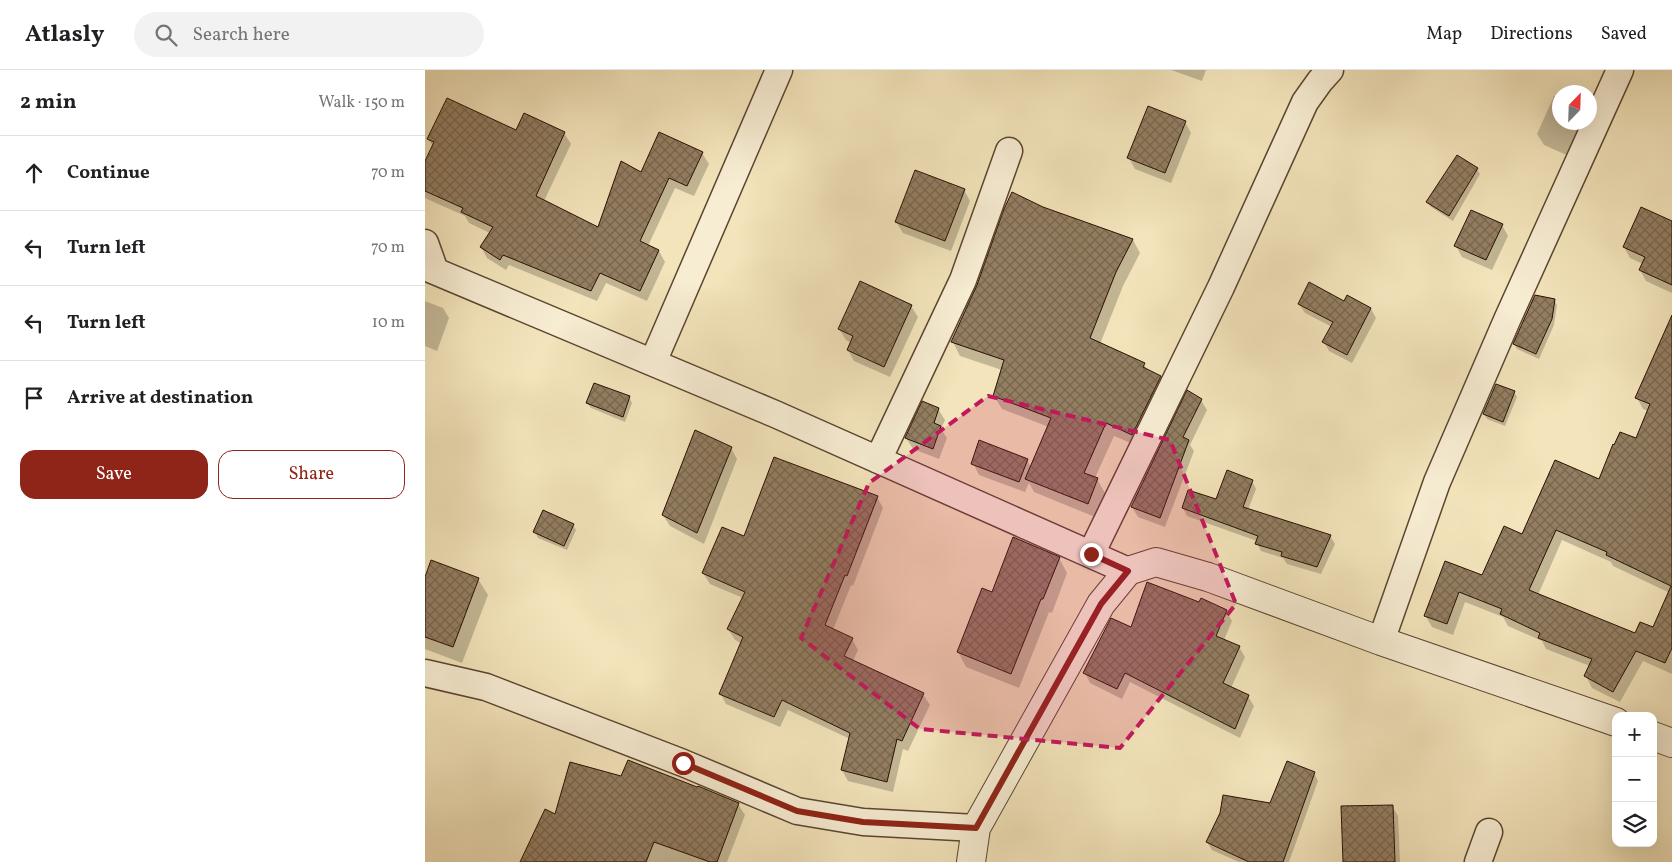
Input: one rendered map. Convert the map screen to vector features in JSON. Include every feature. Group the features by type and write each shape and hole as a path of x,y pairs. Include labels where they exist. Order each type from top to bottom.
{"street":[{"path":"653,362 779,70"},
{"path":"1091,554 1221,287 1305,102 1330,70"},
{"path":"1381,641 1437,482 1613,72"},
{"path":"878,460 963,280 1009,151"},
{"path":"425,243 430,269 775,414 1128,571"},
{"path":"971,862 976,828 1101,604 1128,571 1156,562 1208,577 1381,641 1612,721"},
{"path":"425,673 487,687 683,763 797,811 863,822 976,828"},
{"path":"1657,737 1672,743"},
{"path":"1478,862 1489,832"}],"highlighted area":[{"path":"988,396 1170,440 1236,604 1120,748 920,729 801,638 869,483"}],"building":[{"path":"447,98 516,130 524,113 565,132 536,196 598,227 621,161 641,172 659,132 703,152 687,186 669,178 640,241 659,250 640,291 600,273 591,291 503,255 500,260 480,247 493,227 461,212 463,208 425,191 425,161 434,142 427,139"},
{"path":"1148,106 1186,121 1165,173 1127,158"},
{"path":"1457,155 1478,168 1449,216 1426,202"},
{"path":"915,170 965,189 945,241 895,222"},
{"path":"1012,192 1043,207 1133,239 1116,272 1090,338 1145,363 1143,367 1161,376 1132,435 1106,423 1084,473 1098,478 1088,504 1025,479 1051,418 993,396 1004,360 951,342 977,285"},
{"path":"1641,207 1672,221 1672,285 1639,270 1645,257 1623,247"},
{"path":"1471,210 1503,224 1486,260 1454,246"},
{"path":"860,281 912,305 884,367 847,350 853,336 838,329"},
{"path":"1309,282 1344,301 1347,295 1371,308 1347,355 1322,342 1333,322 1298,304"},
{"path":"1535,295 1555,299 1552,319 1536,354 1513,344"},
{"path":"1672,315 1672,648 1665,663 1636,651 1613,692 1584,676 1592,659 1538,638 1540,633 1500,614 1502,609 1459,592 1447,624 1424,616 1445,561 1482,575 1504,526 1522,534 1555,460 1599,479 1620,432 1636,438 1650,404 1635,398","holes":["1556,530 1607,552 1606,555 1671,586 1653,627 1640,622 1635,633 1529,590"]},
{"path":"594,383 630,396 623,417 586,403"},
{"path":"1496,384 1515,391 1503,422 1483,414"},
{"path":"1187,390 1202,399 1183,437 1189,440 1160,518 1131,507"},
{"path":"922,401 939,408 934,423 941,426 933,449 905,438"},
{"path":"695,430 732,447 697,533 662,515"},
{"path":"979,440 1028,459 1019,482 971,464"},
{"path":"774,457 878,496 847,576 845,575 825,625 853,638 844,656 924,693 902,741 897,739 887,782 841,770 850,733 782,700 774,717 719,694 743,637 727,629 745,592 702,573 722,527 744,536"},
{"path":"1227,470 1253,480 1243,507 1331,535 1317,567 1281,556 1282,552 1255,544 1258,536 1182,508 1188,490 1216,499"},
{"path":"543,510 574,524 564,546 533,532"},
{"path":"1013,537 1060,557 1011,674 957,652 982,588 992,592"},
{"path":"431,560 479,578 453,647 425,637 425,577"},
{"path":"1147,582 1199,602 1201,598 1227,610 1216,636 1240,646 1223,683 1249,695 1235,729 1125,673 1117,689 1083,673 1111,618 1131,627"},
{"path":"628,760 739,803 717,862 710,862 654,842 646,862 520,862 545,809 555,814 570,762 621,776"},
{"path":"1287,761 1315,772 1283,862 1249,862 1206,842 1220,813 1223,795 1270,803"},
{"path":"1393,805 1395,862 1343,862 1341,806"}],"route":[{"path":"683,763 797,811 863,822 976,828 1101,604 1128,571 1091,554"}]}
